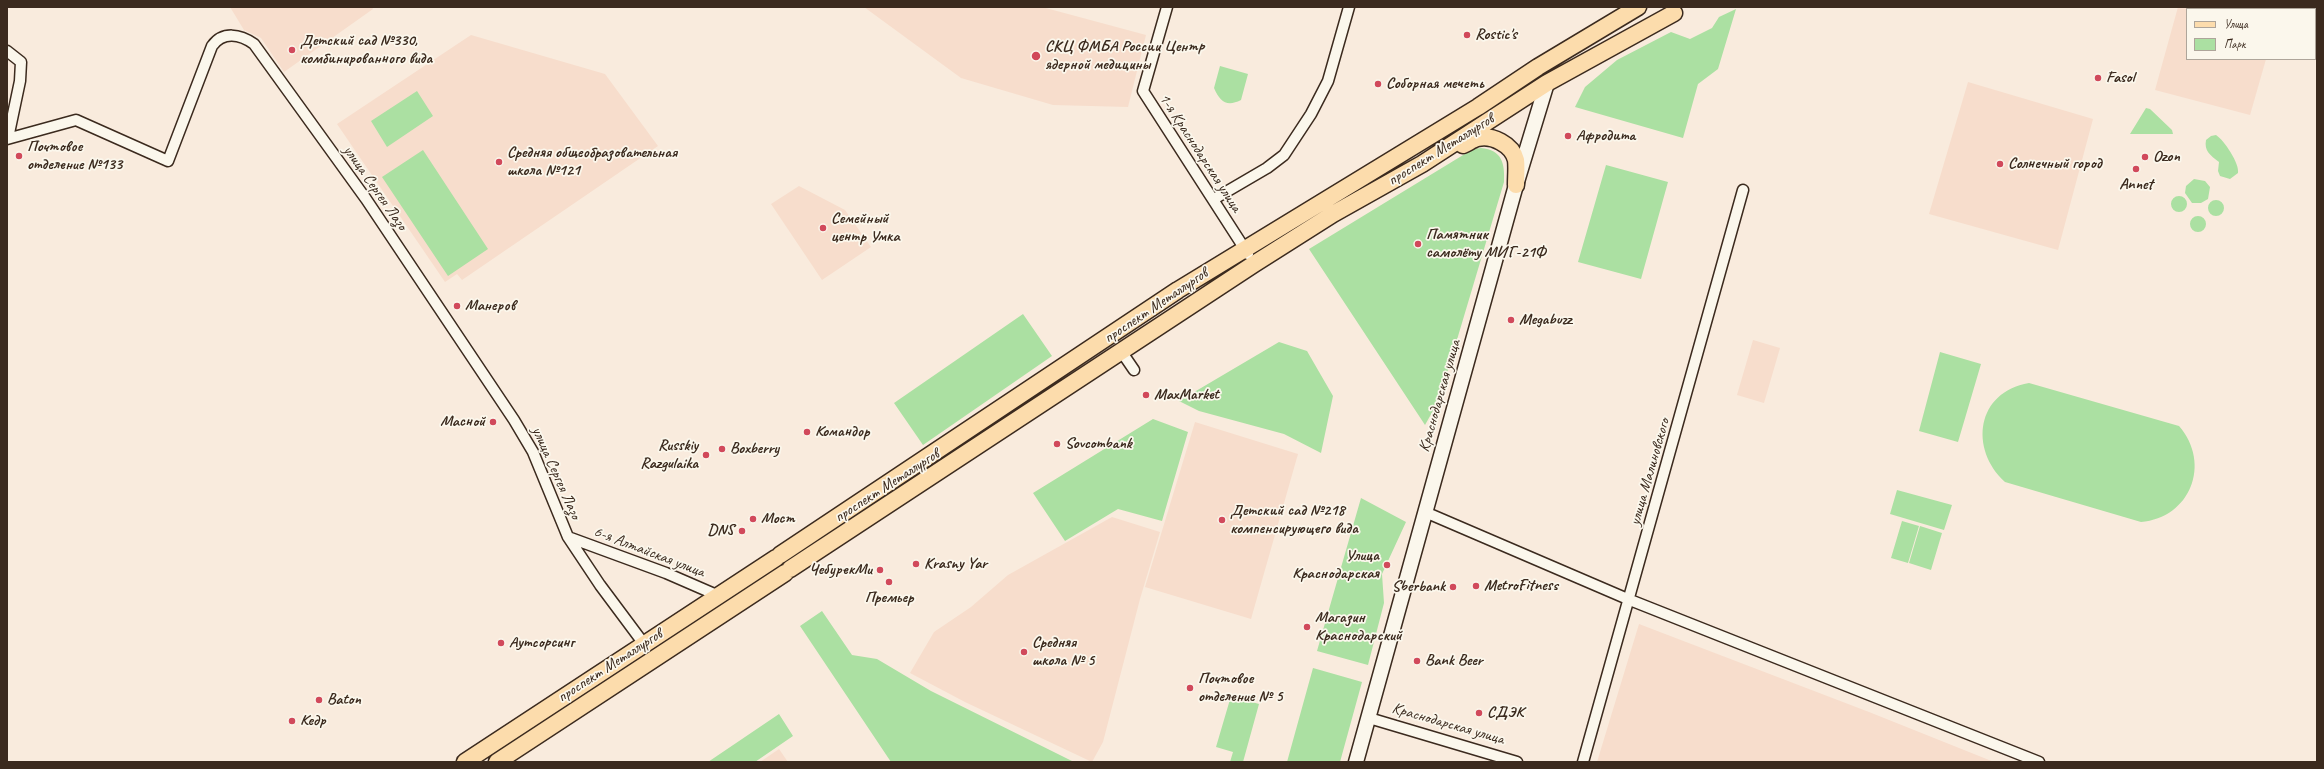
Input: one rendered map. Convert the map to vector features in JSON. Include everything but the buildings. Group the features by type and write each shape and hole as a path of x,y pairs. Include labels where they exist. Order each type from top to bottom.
{"main road":[{"name":"проспект Металлургов","path":"465,762 719,596 1244,248 1472,111 1538,67 1636,8"},
{"name":"проспект Металлургов","path":"497,762 1254,264 1333,214 1422,164 1547,84 1680,9"},
{"path":"1538,67 1547,84"},
{"name":"Краснодарская улица","path":"1356,762 1516,185 1547,84"},
{"path":"1422,164 1478,138 1492,138 1502,142 1512,151 1516,160 1516,185"},
{"path":"644,644 655,657"}],"street":[{"name":"1-я Краснодарская улица","path":"1167,7 1143,91 1214,199 1254,264"},
{"path":"1214,199 1267,168 1284,155 1311,114 1328,81 1349,7"},
{"name":"улица Сергея Лазо","path":"8,139 76,120 168,161 212,46 220,38 230,35 249,40 254,44 306,114 366,199 514,420 533,452 568,537 600,585 644,644"},
{"path":"7,51 21,62 20,81 8,139"},
{"name":"улица Малиновского","path":"1583,762 1630,600 1743,190"},
{"path":"1121,351 1134,370"},
{"path":"1425,512 1630,600 2039,762"},
{"name":"6-я Алтайская улица","path":"568,537 666,573 719,596"},
{"name":"Краснодарская улица","path":"1369,718 1517,762"}],"shaded area":[{"name":"Детский сад №330, комбинированного вида","path":"230,7 372,7 373,9 284,72 261,38 244,30"},
{"name":"СКЦ ФМБА России Центр ядерной медицины","path":"864,7 1042,7 1146,35 1128,107 1053,105 961,78"},
{"path":"2178,7 2280,7 2186,8 2186,60 2266,60 2250,115 2155,90"},
{"name":"Средняя общеобразовательная школа №121","path":"471,35 605,74 658,146 462,280 457,274 445,282 337,124"},
{"path":"1968,82 2093,119 2058,250 1929,214"},
{"name":"Семейный центр Умка","path":"799,186 845,210 871,247 822,280 771,204"},
{"path":"1753,340 1780,348 1764,403 1737,395"},
{"name":"Детский сад №218 компенсирующего вида","path":"1195,422 1298,454 1251,619 1145,587"},
{"name":"Средняя школа № 5","path":"1112,517 1160,532 1140,599 1103,742 1092,762 965,702 910,673 934,632 971,607 1008,575"},
{"path":"1639,624 1869,712 1994,762 1597,762"},
{"path":"779,749 788,762 760,762"}],"green space":[{"path":"1736,9 1718,69 1698,84 1683,138 1575,107 1585,87 1617,60 1671,32 1690,39 1712,28 1719,17"},
{"path":"1220,66 1248,74 1241,100 1232,103 1224,102 1216,93 1214,88"},
{"path":"417,91 433,116 387,147 371,121"},
{"path":"2146,108 2150,109 2172,130 2173,134 2130,134"},
{"path":"2216,135 2227,147 2237,164 2238,173 2230,179 2220,176 2218,171 2219,162 2210,155 2206,147 2206,140 2211,136"},
{"path":"1481,148 1494,151 1501,159 1504,169 1504,182 1439,400 1425,425 1309,249 1473,149"},
{"path":"423,150 488,249 448,276 382,177"},
{"path":"1606,165 1668,182 1641,279 1578,262"},
{"path":"2194,179 2205,181 2210,187 2208,199 2201,203 2192,203 2185,193 2186,186"},
{"path":"2179,196 2185,198 2187,204 2185,210 2179,212 2173,210 2171,204 2173,198"},
{"path":"2216,200 2223,205 2224,208 2219,215 2216,216 2209,211 2208,208 2213,201"},
{"path":"2195,216 2201,216 2206,221 2204,230 2201,232 2195,232 2190,227 2190,221"},
{"path":"1023,314 1052,356 923,445 894,403"},
{"path":"1279,342 1307,351 1333,396 1321,453 1284,434 1199,411 1179,401"},
{"path":"1940,352 1981,364 1958,442 1919,431"},
{"path":"2029,383 2179,426 2189,441 2194,456 2194,472 2191,487 2183,500 2172,511 2158,518 2141,522 2005,482 1994,469 1986,454 1983,439 1984,424 1989,410 1998,398 2011,388"},
{"path":"1153,419 1188,432 1162,521 1118,509 1065,541 1033,493"},
{"path":"1897,490 1952,505 1944,530 1890,514"},
{"path":"1361,498 1406,522 1382,574 1384,603 1368,665 1317,651"},
{"path":"1902,521 1919,526 1908,563 1891,558"},
{"path":"1920,526 1942,533 1931,570 1909,563"},
{"path":"822,611 852,655 877,659 931,691 1074,762 891,762 800,626"},
{"path":"1313,668 1362,682 1340,762 1287,762"},
{"path":"1231,696 1259,704 1243,762 1230,762 1233,752 1216,747"},
{"path":"779,714 793,736 755,762 708,762"}],"place":[{"name":"Rostic's","path":"1467,35"},
{"name":"Детский сад №330, комбинированного вида","path":"292,50"},
{"name":"СКЦ ФМБА России Центр ядерной медицины","path":"1036,56"},
{"name":"Fasol","path":"2098,78"},
{"name":"Соборная мечеть","path":"1378,84"},
{"name":"Афродита","path":"1568,136"},
{"name":"Почтовое отделение №133","path":"19,156"},
{"name":"Ozon","path":"2145,157"},
{"name":"Средняя общеобразовательная школа №121","path":"499,162"},
{"name":"Солнечный город","path":"2000,164"},
{"name":"Annet","path":"2136,169"},
{"name":"Семейный центр Умка","path":"823,228"},
{"name":"Памятник самолёту МИГ-21Ф","path":"1418,244"},
{"name":"Манеров","path":"457,306"},
{"name":"Megabuzz","path":"1511,320"},
{"name":"MaxMarket","path":"1146,395"},
{"name":"Масной","path":"493,422"},
{"name":"Командор","path":"807,432"},
{"name":"Sovcombank","path":"1057,444"},
{"name":"Boxberry","path":"722,449"},
{"name":"Russkiy Razgulaika","path":"706,455"},
{"name":"Мост","path":"753,519"},
{"name":"Детский сад №218 компенсирующего вида","path":"1222,520"},
{"name":"DNS","path":"742,531"},
{"name":"Krasny Yar","path":"916,564"},
{"name":"Улица Краснодарская","path":"1387,565"},
{"name":"ЧебурекМи","path":"880,570"},
{"name":"Премьер","path":"889,582"},
{"name":"MetroFitness","path":"1476,586"},
{"name":"Sberbank","path":"1453,587"},
{"name":"Магазин Краснодарский","path":"1307,627"},
{"name":"Аутсорсинг","path":"501,643"},
{"name":"Средняя школа № 5","path":"1024,652"},
{"name":"Bank Beer","path":"1417,661"},
{"name":"Почтовое отделение № 5","path":"1190,688"},
{"name":"Baton","path":"319,700"},
{"name":"СДЭК","path":"1479,713"},
{"name":"Кедр","path":"292,721"}]}
